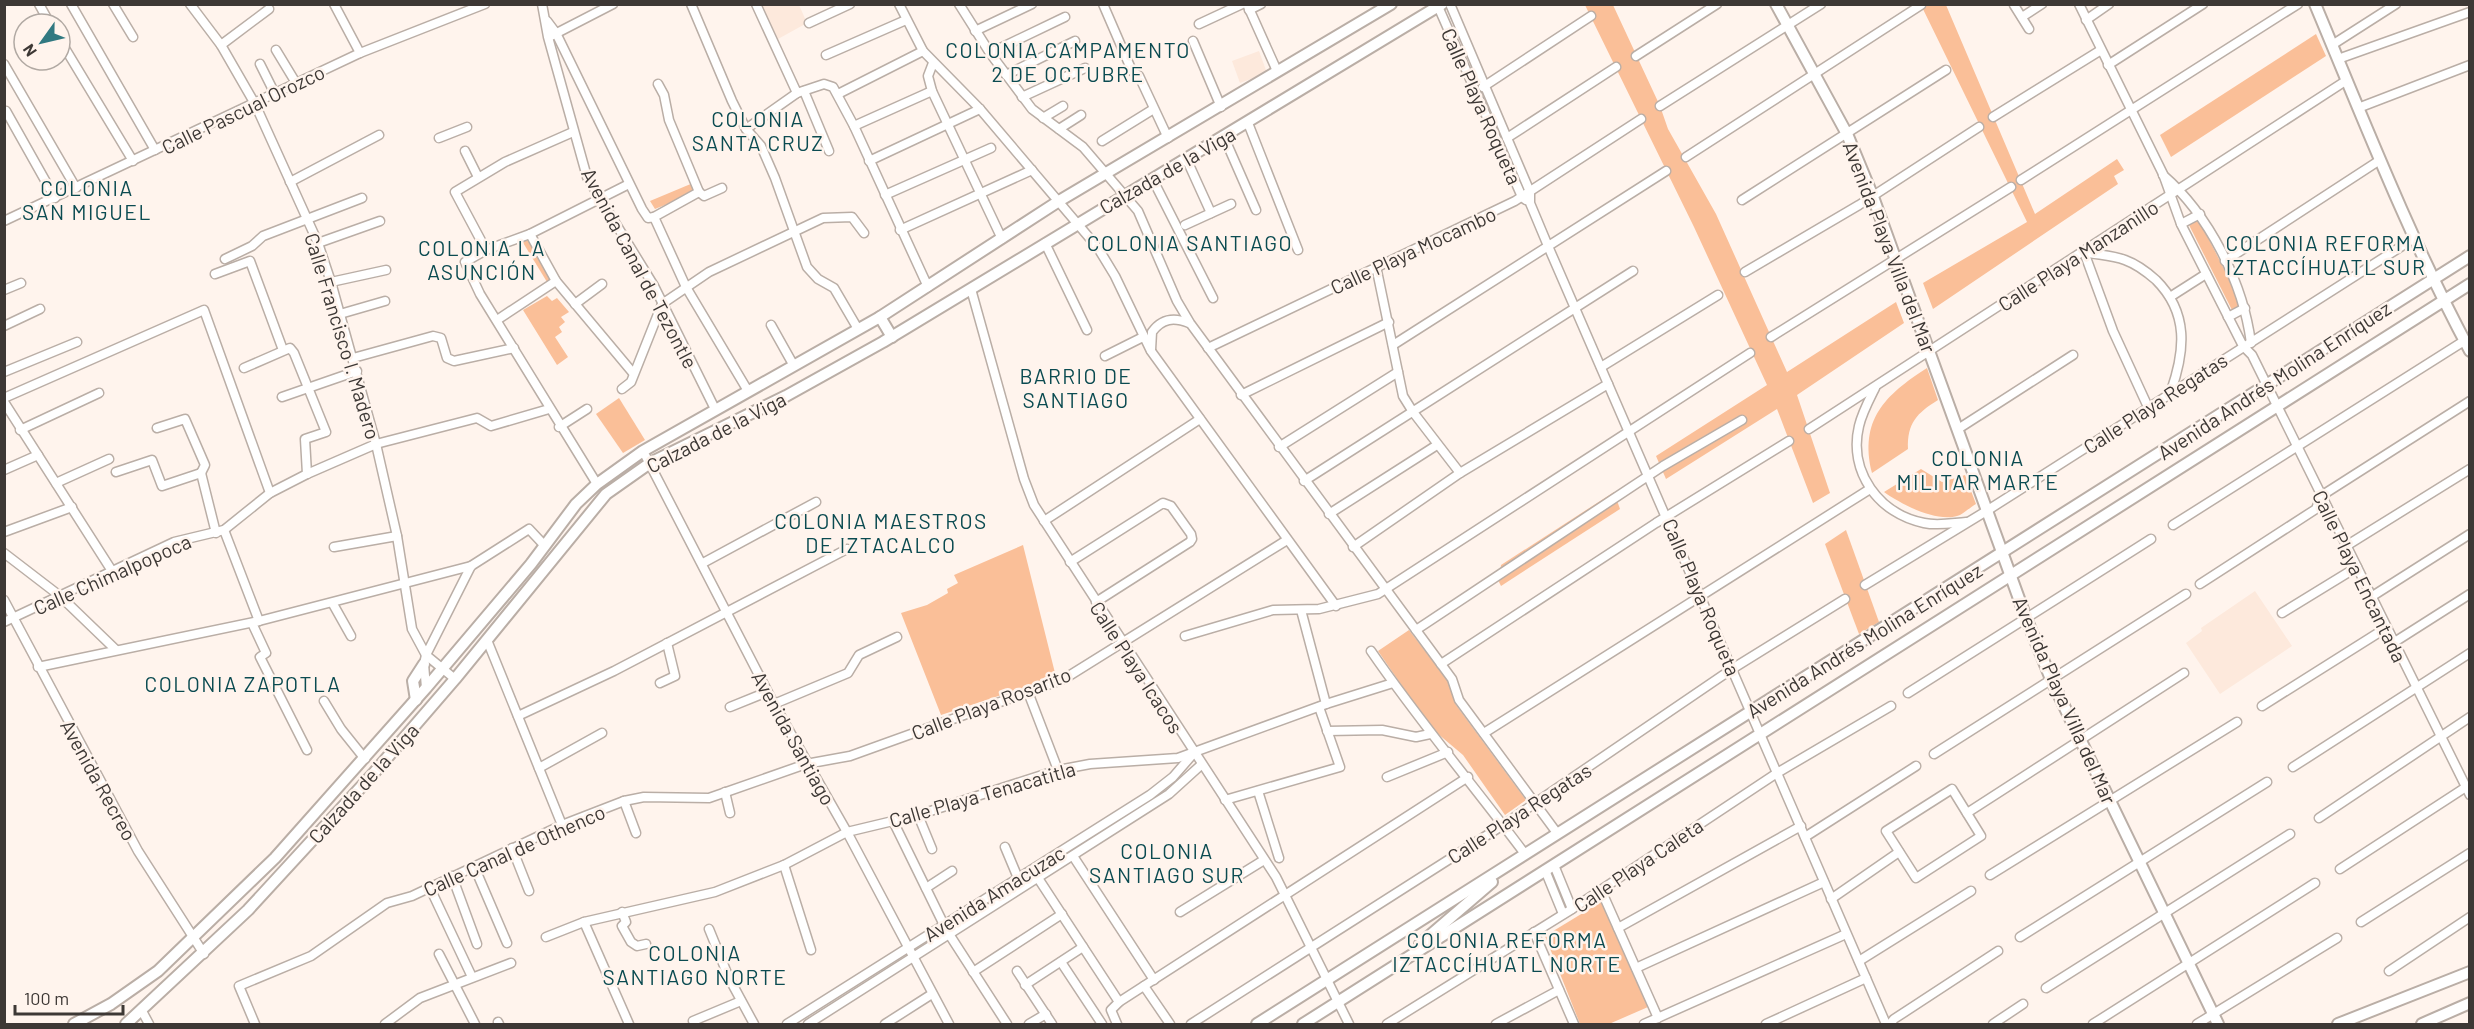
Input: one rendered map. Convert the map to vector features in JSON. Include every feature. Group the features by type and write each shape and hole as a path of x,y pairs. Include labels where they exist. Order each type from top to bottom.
{"main road":[{"name":"Calzada de la Viga","path":"78,1023 134,989 193,939 274,858 416,700 531,564 576,504 597,484 643,451 880,317 1059,201 1221,107 1391,4"},
{"name":"Avenida Playa Villa del Mar","path":"1776,4 1847,134 1873,196 2002,554 2051,679 2216,1019"},
{"path":"2315,4 2413,239 2442,301 2468,348"},
{"name":"Calzada de la Viga","path":"126,1024 204,954 355,793 455,679 606,494 650,464 786,396 892,337 1439,5"},
{"name":"Avenida Andrés Molina Enríquez","path":"1257,1024 2469,256"},
{"name":"Avenida Andrés Molina Enríquez","path":"1303,1024 2467,286"},
{"path":"880,317 892,337"},
{"path":"531,564 541,573"},
{"path":"416,700 413,681 425,659"},
{"path":"1392,968 1522,856"},
{"path":"2338,1024 2469,972"},
{"path":"2422,1024 2469,1003"},
{"path":"118,1024 139,1013"}],"street":[{"path":"71,4 155,150"},
{"path":"113,4 133,37"},
{"name":"Calle Francisco I. Madero","path":"190,4 221,45 255,104 318,243 353,357 376,444 397,536 412,630 425,659 443,668 455,679"},
{"path":"334,4 360,53"},
{"name":"Calle Pascual Orozco","path":"4,221 360,53 485,4"},
{"name":"Avenida Canal de Tezontle","path":"542,4 552,35 573,132 587,177 662,304 715,409"},
{"path":"613,4 552,35 648,218 654,217 699,192"},
{"path":"692,4 719,74 746,129 754,135 766,157 811,273 834,288 858,329"},
{"path":"756,4 829,151"},
{"path":"809,23 850,4"},
{"path":"899,4 923,51 980,109 1098,248 1115,276 1151,351 1336,606"},
{"path":"975,31 1032,4"},
{"path":"1103,4 1152,110 1168,138"},
{"path":"1199,24 1246,6 1261,4"},
{"name":"Calle Playa Roqueta","path":"1450,4 1486,85 1526,194"},
{"path":"1636,56 1717,4"},
{"path":"1660,106 1821,4"},
{"path":"2022,17 2042,4"},
{"name":"Calle Playa Encantada","path":"2079,4 2163,174 2169,197 2181,224 2243,346 2252,355 2267,384 2295,446 2357,567 2393,644 2467,784"},
{"path":"2086,20 2109,4"},
{"path":"2108,65 2203,4"},
{"path":"2021,180 2298,4"},
{"path":"2332,45 2396,4"},
{"path":"961,5 975,31 1022,97 1043,118 1083,147 1138,211 1177,301 1190,323 1304,481 1452,679 1459,700 1557,833"},
{"name":"Calle Playa Roqueta","path":"1439,5 1476,92 1526,194 1668,516 1846,934 1888,1024"},
{"path":"1686,157 1921,5"},
{"path":"2014,5 2030,28"},
{"path":"1246,6 1277,71"},
{"path":"221,45 269,9"},
{"path":"2338,59 2469,12"},
{"path":"1476,92 1591,16"},
{"path":"990,53 1065,17"},
{"path":"826,55 906,20"},
{"path":"1005,75 1075,41"},
{"path":"1193,41 1221,107"},
{"path":"276,50 296,83"},
{"path":"1993,117 2101,50"},
{"path":"838,93 923,51"},
{"path":"72,60 133,161"},
{"path":"933,63 928,76 932,91 963,161 1002,239"},
{"path":"4,64 76,188"},
{"path":"260,64 275,94"},
{"path":"2358,108 2469,65"},
{"path":"1507,138 1616,67"},
{"path":"1022,97 1085,68"},
{"path":"1742,200 1946,70"},
{"name":"Calle Playa Manzanillo","path":"1809,429 2347,80"},
{"path":"658,84 664,95 669,120 699,192 704,196 722,188"},
{"path":"746,129 801,92 829,84 838,93 928,287"},
{"path":"854,126 932,91"},
{"path":"1043,118 1063,106"},
{"path":"869,161 980,109"},
{"path":"1102,141 1152,110"},
{"path":"6,111 55,198"},
{"path":"1059,129 1081,115"},
{"name":"Calle Playa Mocambo","path":"1208,348 1526,194 1641,119"},
{"path":"1248,123 1298,250"},
{"path":"439,138 467,127"},
{"path":"1745,272 1873,196 1979,127"},
{"path":"486,250 454,192 478,177 573,132"},
{"path":"290,182 379,135"},
{"path":"1224,137 1256,210"},
{"path":"885,195 991,148"},
{"path":"465,151 478,177"},
{"path":"1186,158 1211,213"},
{"path":"2225,261 2380,159"},
{"path":"900,230 1032,170"},
{"path":"1393,345 1666,171"},
{"name":"Calle Playa Encantada","path":"2163,174 2180,189 2200,214 2225,261 2245,308 2252,355"},
{"path":"1152,178 1213,298"},
{"path":"597,484 559,427 498,320 480,294 465,262 468,258 486,250 530,234 629,184"},
{"path":"1771,337 2011,187"},
{"path":"225,259 252,246 263,236 362,198"},
{"path":"1185,225 1231,204"},
{"path":"2181,224 2200,214"},
{"path":"654,217 686,287 748,391"},
{"path":"622,389 631,382 662,304 686,287 710,272 823,218 852,217 864,233"},
{"path":"318,243 380,221"},
{"path":"530,234 556,282 633,373"},
{"name":"Calle Playa Regatas","path":"1865,585 1988,510 2413,239"},
{"path":"1045,243 1087,330"},
{"path":"2148,407 2113,331 2084,252 2113,257 2138,266 2170,297 2180,320 2182,336 2182,351 2171,392"},
{"path":"214,274 250,261 287,349 309,386 326,432 305,439 307,474"},
{"path":"1376,266 1403,396 1437,445 1460,473"},
{"path":"331,282 386,270"},
{"path":"1304,481 1633,271"},
{"path":"2170,297 2206,274"},
{"path":"498,320 556,282"},
{"path":"4,290 21,283"},
{"path":"575,304 602,284"},
{"name":"Calle Playa Icacos","path":"972,290 1028,492 1070,562 1286,896 1349,1024"},
{"path":"1601,367 1718,295"},
{"path":"340,314 386,301"},
{"path":"2228,317 2245,308"},
{"path":"4,326 40,309"},
{"path":"112,571 20,430 4,400 204,310 270,493"},
{"path":"1151,351 1152,332 1156,326 1178,318 1190,323"},
{"path":"1241,395 1389,322"},
{"path":"771,325 794,366"},
{"path":"353,357 433,336 441,338 447,358 454,362 514,348"},
{"path":"1105,356 1143,337"},
{"path":"4,372 77,342"},
{"path":"2173,525 2295,446 2468,348"},
{"path":"244,368 287,349"},
{"path":"1185,636 1274,610 1336,606 1378,594 1750,353"},
{"path":"1958,429 2073,355"},
{"path":"282,397 357,371"},
{"path":"1279,447 1398,372"},
{"path":"1353,547 1460,473 1608,384"},
{"path":"1876,387 1859,427 1857,442 1859,466 1870,489 1894,511 1924,524 1941,525 1969,521"},
{"path":"20,430 99,393"},
{"path":"2200,584 2316,509 2321,496 2469,401"},
{"path":"220,532 270,493 376,444 477,418 491,426 549,409"},
{"path":"559,427 587,409"},
{"path":"116,472 152,460 162,486 201,473 206,465 185,419 157,428"},
{"path":"1044,521 1200,419"},
{"path":"1416,630 1649,476 1742,420"},
{"path":"1441,664 1668,516 1789,441"},
{"path":"1329,514 1437,445"},
{"name":"Avenida Santiago","path":"643,451 703,563 767,692 806,764 847,832 949,1024"},
{"path":"4,470 38,455"},
{"path":"56,483 109,459"},
{"path":"2346,546 2469,469"},
{"path":"201,473 220,532 266,653 260,657 307,750"},
{"path":"1484,733 1870,489"},
{"path":"703,563 816,502"},
{"path":"1070,562 1163,503 1171,506 1191,534 1190,542 1096,602"},
{"path":"4,532 72,507"},
{"path":"38,667 116,649 256,622 471,567 529,529 545,546"},
{"name":"Calle Chimalpopoca","path":"4,622 174,542 190,536 220,532"},
{"path":"2371,597 2469,534"},
{"path":"334,547 397,536"},
{"path":"1908,693 2151,538"},
{"name":"Calle Playa Rosarito","path":"806,764 850,756 1064,679 1287,540"},
{"path":"518,716 667,643 847,549"},
{"path":"4,553 60,596 116,649"},
{"path":"426,688 425,659 471,567"},
{"path":"2282,613 2357,567"},
{"path":"1934,754 2186,594"},
{"path":"2393,644 2469,594"},
{"name":"Calle Playa Regatas","path":"1191,1024 1503,825 1732,669 1845,599"},
{"name":"Avenida Recreo","path":"4,600 138,851 204,954"},
{"path":"333,604 351,636"},
{"path":"1225,800 1340,767 1328,731 1301,610"},
{"path":"2262,706 2386,628"},
{"path":"774,704 849,673 859,655 897,637"},
{"path":"487,640 562,825"},
{"path":"660,683 675,676 667,643"},
{"path":"1371,651 1430,734 1468,777 1503,825 1522,856"},
{"path":"2293,767 2469,653"},
{"path":"1967,813 2184,673"},
{"name":"Calle Playa Tenacatitla","path":"546,937 584,922 704,895 784,866 847,832 918,815 1058,770 1090,764 1178,758 1322,705 1393,683"},
{"path":"730,707 767,692"},
{"path":"1028,692 1058,770"},
{"path":"324,701 341,729 365,759"},
{"name":"Calle Playa Caleta","path":"1387,1024 1572,909 1777,773 1891,706"},
{"path":"2319,818 2469,717"},
{"path":"1990,875 2237,722"},
{"path":"1328,731 1382,729 1416,737 1430,734"},
{"path":"539,768 602,733"},
{"path":"1387,777 1448,752"},
{"name":"Avenida Amacuzac","path":"787,1024 1162,786 1184,766 1193,753"},
{"name":"Calle Canal de Othenco","path":"255,1024 239,986 311,956 387,903 430,888 562,825 624,801 644,797 709,798 806,764"},
{"name":"Avenida Amacuzac","path":"808,1024 1169,794 1201,765"},
{"path":"1805,837 1916,766"},
{"path":"1061,962 1102,1024 1115,1021 1111,1010 1119,1002 1468,777"},
{"path":"2020,937 2267,782"},
{"path":"2340,869 2467,784"},
{"path":"1952,789 1981,836 1916,878 1899,852 1886,831 1952,789"},
{"path":"1258,791 1279,858"},
{"path":"725,792 730,813"},
{"path":"624,801 636,833"},
{"path":"918,815 932,849"},
{"path":"893,821 945,925"},
{"path":"1618,928 1801,826"},
{"path":"2046,988 2290,834"},
{"path":"1005,847 1018,878"},
{"path":"512,848 529,891"},
{"path":"1831,899 1899,852"},
{"path":"2361,922 2469,853"},
{"path":"1073,856 1154,980"},
{"path":"1180,912 1264,860"},
{"path":"474,866 507,943"},
{"path":"784,866 811,950"},
{"path":"1550,868 1572,909"},
{"path":"1550,868 1563,914"},
{"path":"1032,869 1119,1002"},
{"path":"926,888 952,871"},
{"path":"452,876 477,944"},
{"path":"1636,968 1824,882"},
{"path":"2093,1024 2315,883"},
{"path":"430,888 472,976"},
{"path":"1601,890 1658,1018"},
{"path":"1859,961 1971,891"},
{"path":"622,912 626,922 622,926 631,942 637,946 645,944"},
{"path":"973,972 1062,914"},
{"path":"2389,971 2469,917"},
{"path":"584,922 629,1024"},
{"path":"710,929 741,1001 754,1024"},
{"path":"1534,932 1574,1024"},
{"path":"949,934 1007,1024"},
{"path":"1644,1024 1846,934"},
{"path":"2197,1024 2216,1019 2337,938"},
{"path":"1025,985 1083,947"},
{"path":"1888,1024 1998,951"},
{"path":"439,954 476,1024"},
{"path":"385,1024 420,998 472,976 511,963"},
{"path":"1017,970 1052,1024"},
{"path":"1766,1024 1866,978"},
{"path":"1144,986 1170,1024"},
{"path":"1497,1024 1559,990"},
{"path":"885,1024 932,994"},
{"path":"693,1021 741,1001"},
{"path":"1993,1024 2023,1004"},
{"path":"139,1013 149,1024"},
{"path":"1029,1024 1046,1014"}],"shaded area":[{"path":"760,5 799,5 807,23 778,39"},
{"path":"1585,5 1613,5 1660,106 1668,129 1716,214 1787,372 1896,302 1904,323 1797,395 1830,493 1813,503 1777,409 1666,479 1656,456 1767,385 1694,227"},
{"path":"1921,5 1946,5 2035,214 2117,159 2124,170 2114,176 2118,184 1933,309 1923,283 2027,222"},
{"path":"2316,34 2326,56 2171,157 2160,135"},
{"path":"1259,51 1267,73 1240,83 1232,61"},
{"path":"693,183 695,189 692,194 655,209 650,201"},
{"path":"2198,218 2243,306 2235,316 2189,225"},
{"path":"526,239 531,242 550,279 547,282 522,241"},
{"path":"547,296 552,301 557,298 569,312 561,317 565,322 559,327 562,332 555,337 568,357 557,365 523,310"},
{"path":"1927,368 1938,400 1924,409 1915,420 1909,432 1908,449 1872,473 1869,438 1879,411 1899,388"},
{"path":"619,398 645,440 623,453 596,414"},
{"path":"1921,469 1942,482 1965,475 1976,504 1960,515 1941,517 1910,507 1884,492"},
{"path":"1614,492 1620,509 1501,586 1499,582 1501,565"},
{"path":"1846,530 1879,622 1859,634 1825,544"},
{"path":"1023,545 1056,677 941,715 901,613 927,605 948,593 947,589 958,583 954,575"},
{"path":"2255,591 2292,646 2220,694 2186,643 2202,631 2201,628"},
{"path":"1409,630 1448,681 1456,705 1526,800 1505,815 1463,755 1431,728 1378,651"},
{"path":"1601,902 1648,1007 1609,1024 1580,1024 1545,936"}],"district":[{"name":"COLONIA CAMPAMENTO 2 DE OCTUBRE","path":"1068,61"},
{"name":"COLONIA SANTA CRUZ","path":"758,130"},
{"name":"COLONIA SAN MIGUEL","path":"87,199"},
{"name":"COLONIA SANTIAGO","path":"1190,242"},
{"name":"COLONIA REFORMA IZTACCÍHUATL SUR","path":"2326,254"},
{"name":"COLONIA LA ASUNCIÓN","path":"482,259"},
{"name":"BARRIO DE SANTIAGO","path":"1076,387"},
{"name":"COLONIA MILITAR MARTE","path":"1978,469"},
{"name":"COLONIA MAESTROS DE IZTACALCO","path":"881,532"},
{"name":"COLONIA ZAPOTLA","path":"243,683"},
{"name":"COLONIA SANTIAGO SUR","path":"1167,862"},
{"name":"COLONIA REFORMA IZTACCÍHUATL NORTE","path":"1507,951"},
{"name":"COLONIA SANTIAGO NORTE","path":"695,964"}]}
